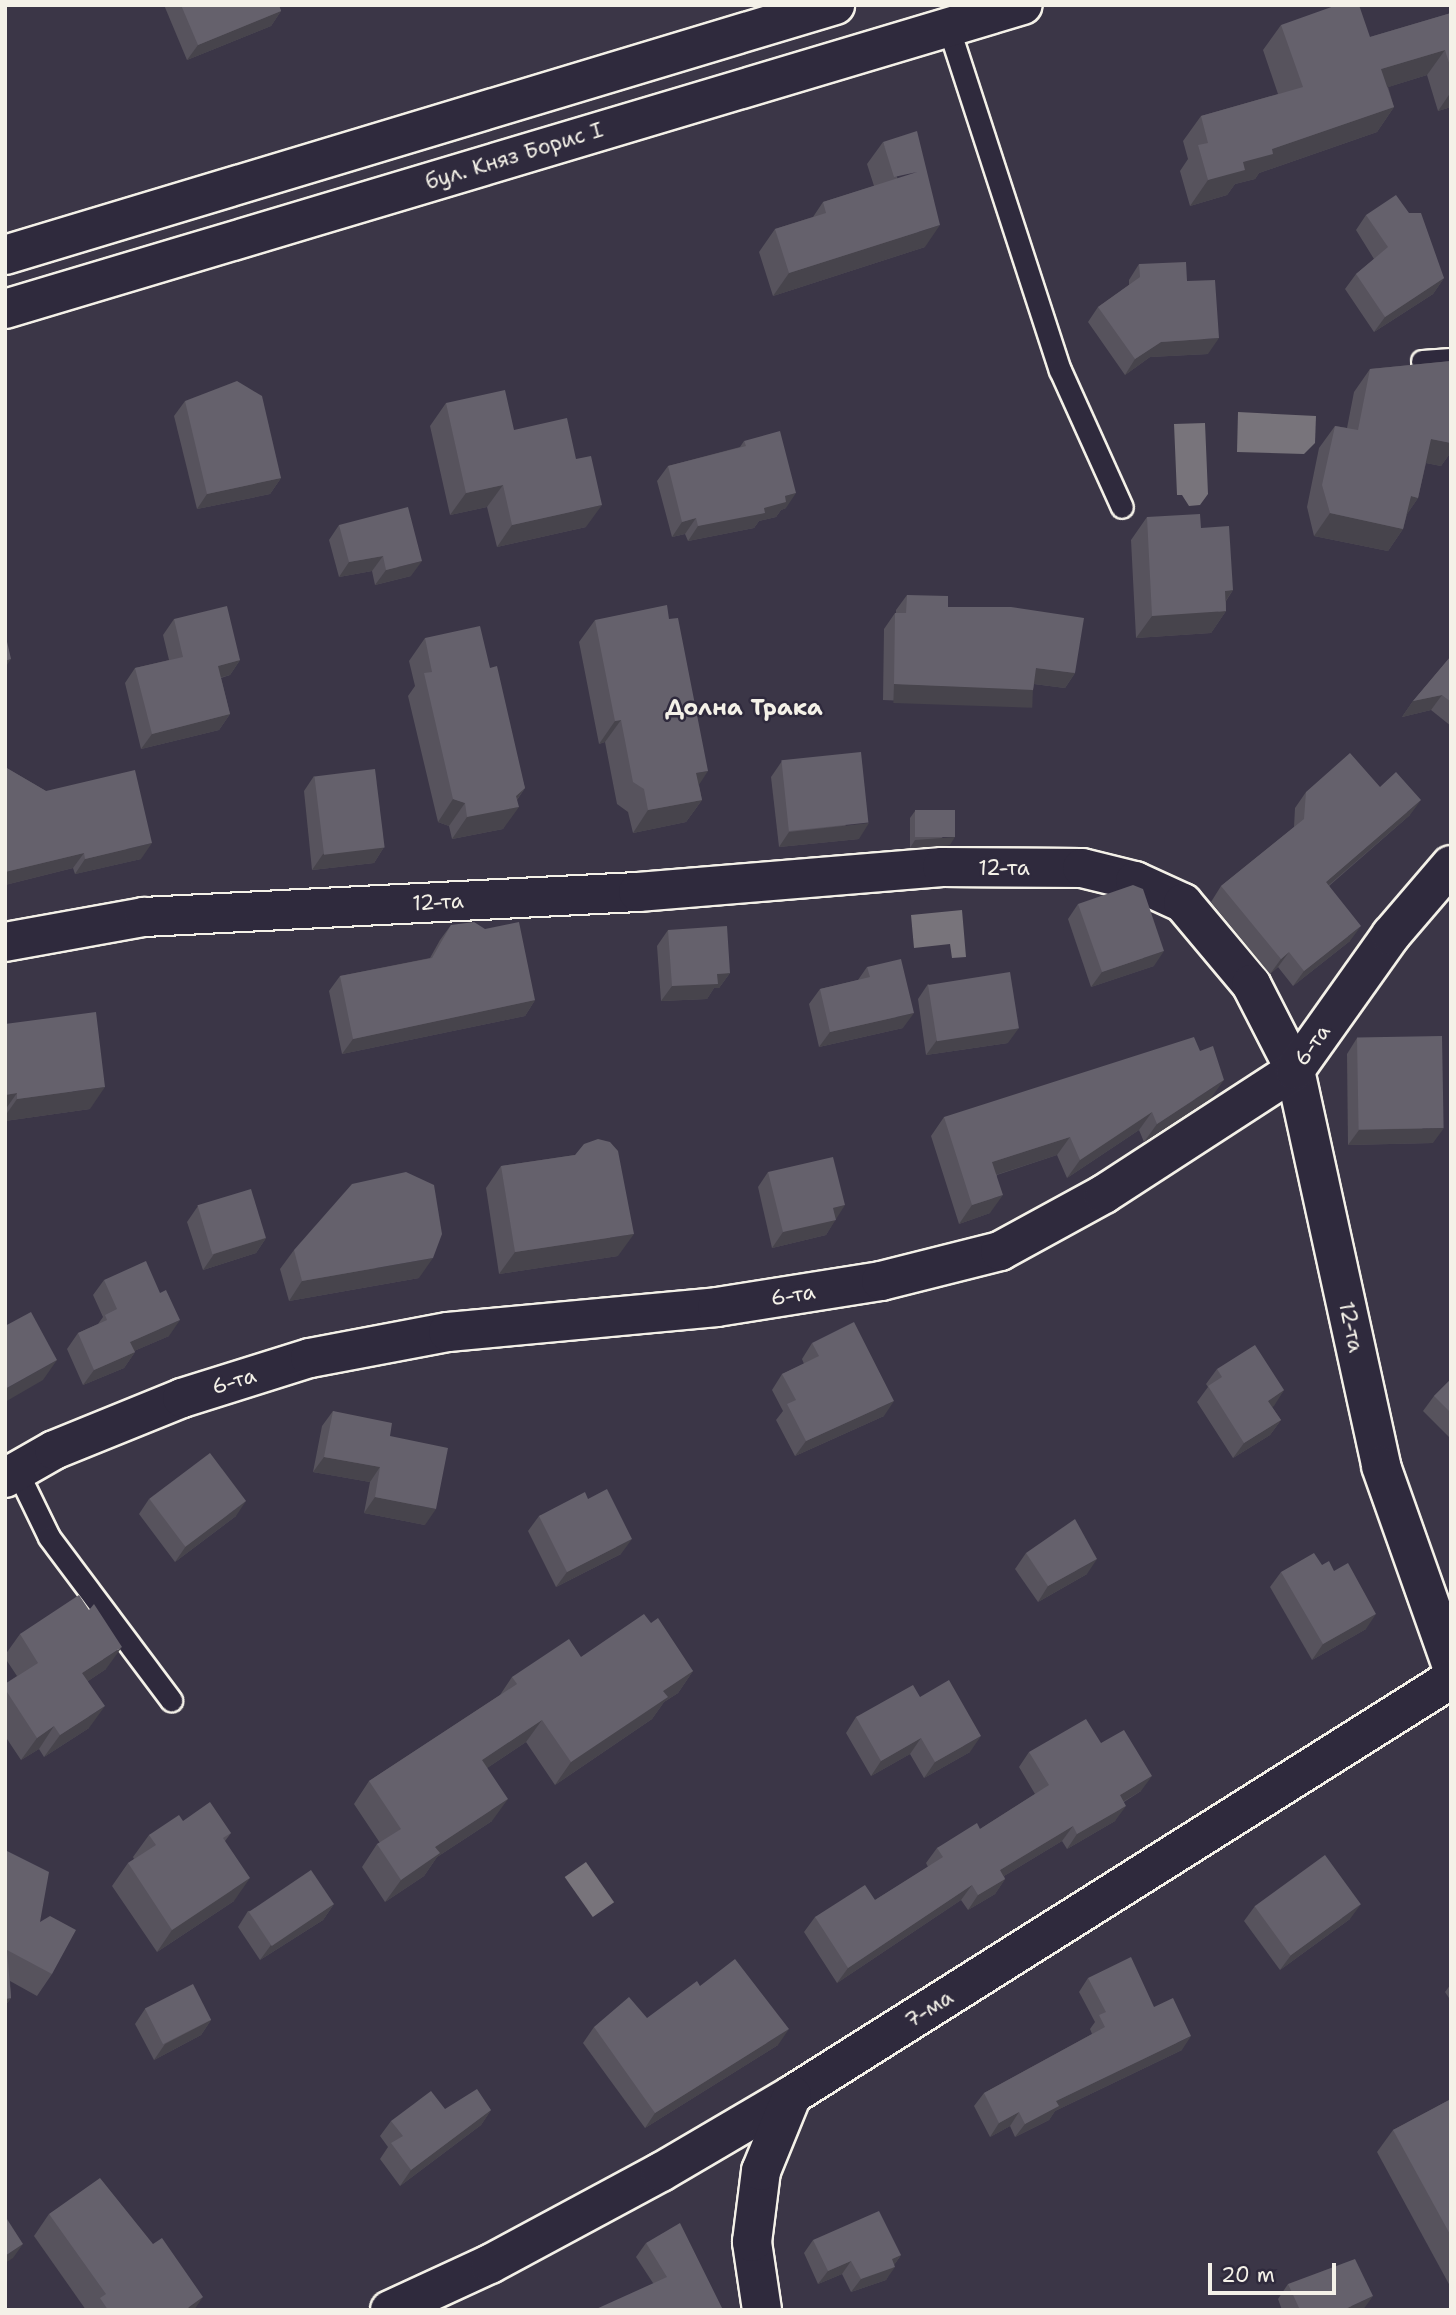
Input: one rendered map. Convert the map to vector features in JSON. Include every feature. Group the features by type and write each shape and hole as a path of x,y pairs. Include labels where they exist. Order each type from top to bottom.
{"main road":[{"path":"5,255 835,5"},
{"name":"бул. Княз Борис I","path":"5,309 1023,5"},
{"name":"6-та","path":"11,1474 54,1450 182,1398 310,1358 448,1332 731,1304 881,1281 1000,1251 1104,1194 1295,1070 1391,934 1451,865"},
{"name":"12-та","path":"5,942 144,917 638,892 942,867 1082,868 1135,881 1183,902 1251,984 1295,1070 1381,1466 1451,1664"},
{"name":"7-ма","path":"390,2310 502,2258 792,2095 1451,1679"},
{"path":"762,2310 752,2242 761,2171 792,2095"}],"lane":[{"path":"948,26 1060,370 1122,507"},
{"path":"1422,361 1451,359"},
{"path":"11,1474 49,1536 171,1700"}],"shaded area":[{"path":"1238,412 1316,416 1315,443 1304,454 1237,452"},
{"path":"1205,423 1208,494 1200,505 1189,506 1182,495 1177,495 1174,424"},
{"path":"962,910 966,957 952,958 950,944 914,948 911,915"},
{"path":"586,1862 614,1902 593,1917 565,1877"}],"building":[{"path":"181,5 279,5 281,11 198,45"},
{"path":"1337,5 1359,5 1370,37 1451,13 1451,69 1445,50 1381,69 1394,107 1272,149 1273,154 1243,162 1245,170 1208,180 1198,145 1208,143 1201,116 1303,87 1281,25"},
{"path":"917,131 940,225 789,273 775,229 826,213 823,202 917,172 894,177 883,142"},
{"path":"1396,195 1409,213 1421,213 1444,278 1385,317 1356,274 1388,247 1366,215"},
{"path":"1186,262 1187,281 1215,280 1219,338 1161,342 1135,359 1098,307 1140,277 1139,264"},
{"path":"1451,361 1451,443 1431,439 1418,498 1411,496 1403,529 1330,513 1322,485 1335,426 1358,430 1370,369"},
{"path":"237,381 262,396 281,478 207,494 185,401"},
{"path":"505,390 514,430 567,418 576,459 591,456 602,505 512,525 503,485 466,493 446,403"},
{"path":"780,431 796,493 785,496 786,502 764,508 765,513 698,526 696,518 682,522 668,466 746,446 744,441"},
{"path":"408,507 422,561 386,570 383,556 349,562 339,525"},
{"path":"1200,514 1201,528 1229,526 1233,590 1225,591 1226,611 1152,616 1147,517"},
{"path":"907,595 948,596 948,607 1011,607 1084,618 1075,673 1036,668 1033,690 894,684 895,613 906,613"},
{"path":"667,605 669,619 678,618 708,771 696,773 702,800 648,810 644,789 633,782 621,720 615,721 595,620"},
{"path":"227,606 240,660 218,666 230,714 152,734 135,668 183,657 174,619"},
{"path":"480,626 490,668 497,666 525,788 516,796 519,807 467,817 465,803 453,799 424,673 432,672 425,638"},
{"path":"5,633 11,659 5,661"},
{"path":"1451,656 1451,702 1442,695 1413,701"},
{"path":"861,752 868,823 789,831 781,760"},
{"path":"1350,753 1380,787 1396,772 1421,800 1326,882 1361,926 1304,971 1289,952 1281,959 1221,886 1304,819 1306,792"},
{"path":"5,767 46,791 135,770 152,843 85,859 84,853 5,872"},
{"path":"375,769 385,847 324,855 314,776"},
{"path":"915,810 955,810 955,837 915,837"},
{"path":"1133,885 1143,889 1164,951 1102,972 1078,904"},
{"path":"474,922 485,929 519,922 535,1000 353,1039 340,976 432,958 451,925"},
{"path":"727,926 730,973 717,974 718,984 672,986 668,930"},
{"path":"901,959 914,1013 830,1032 820,989 870,977 867,967"},
{"path":"1010,972 1019,1028 937,1041 928,985"},
{"path":"96,1012 105,1087 17,1099 17,1093 5,1095 5,1024"},
{"path":"1442,1036 1444,1128 1359,1129 1357,1037"},
{"path":"1194,1037 1200,1051 1213,1046 1224,1080 1157,1124 1152,1112 1080,1160 1070,1137 992,1162 1003,1195 972,1205 944,1117"},
{"path":"598,1139 610,1142 618,1151 634,1234 515,1252 501,1166 575,1155 584,1144"},
{"path":"833,1157 845,1205 833,1208 836,1220 783,1232 768,1172"},
{"path":"406,1172 434,1185 442,1234 433,1258 302,1281 294,1250 352,1184"},
{"path":"251,1189 266,1238 212,1254 197,1205"},
{"path":"146,1261 160,1293 166,1290 180,1320 130,1342 135,1352 94,1370 78,1333 107,1320 105,1315 117,1309 104,1280"},
{"path":"31,1312 57,1360 5,1389 5,1326"},
{"path":"854,1322 894,1401 806,1441 787,1404 796,1400 782,1374 819,1356 812,1343"},
{"path":"1255,1345 1284,1390 1268,1401 1281,1420 1244,1443 1208,1386 1222,1377 1217,1369"},
{"path":"1451,1379 1451,1413 1434,1396"},
{"path":"333,1411 392,1423 390,1436 448,1448 436,1509 375,1497 380,1467 324,1457"},
{"path":"210,1453 246,1501 185,1547 149,1499"},
{"path":"607,1489 632,1539 567,1572 539,1516 585,1492 588,1499"},
{"path":"1075,1519 1097,1559 1048,1586 1026,1553"},
{"path":"1314,1553 1322,1565 1329,1561 1334,1571 1348,1563 1376,1614 1323,1644 1281,1572"},
{"path":"79,1595 89,1610 94,1604 122,1647 82,1673 105,1706 60,1735 54,1726 37,1738 5,1689 5,1684 38,1663 20,1634"},
{"path":"644,1614 651,1623 658,1618 693,1671 663,1691 668,1697 571,1762 542,1720 482,1760 508,1799 435,1847 440,1853 401,1880 377,1844 401,1829 369,1781 517,1684 512,1677 569,1639 581,1657"},
{"path":"949,1680 981,1736 935,1762 921,1738 881,1761 856,1717 913,1685 920,1697"},
{"path":"1086,1719 1101,1743 1124,1730 1152,1776 1120,1795 1126,1806 1077,1834 1073,1826 1000,1870 1005,1879 978,1895 972,1885 848,1968 815,1917 865,1885 875,1900 943,1857 937,1848 977,1823 980,1829 1049,1785 1029,1752"},
{"path":"210,1802 231,1833 223,1838 250,1878 172,1930 128,1863 156,1845 149,1835 179,1815 183,1821"},
{"path":"5,1850 49,1872 40,1922 50,1916 76,1930 52,1974 7,1950 11,1998 5,1999"},
{"path":"1325,1855 1361,1904 1290,1955 1255,1906"},
{"path":"311,1870 334,1904 272,1946 249,1912"},
{"path":"1131,1957 1154,2007 1173,1998 1191,2036 1056,2101 1059,2106 1025,2124 1019,2112 999,2123 984,2093 1105,2027 1099,2015 1106,2012 1088,1978"},
{"path":"735,1959 789,2029 655,2113 594,2027 629,1997 647,2018 697,1981 700,1986"},
{"path":"193,1984 211,2020 163,2044 145,2009"},
{"path":"477,2089 491,2110 411,2170 391,2143 403,2136 391,2121 431,2091 445,2109"},
{"path":"1451,2099 1451,2236 1393,2130"},
{"path":"100,2178 153,2244 162,2238 203,2297 185,2310 108,2310 100,2298 106,2294 49,2214"},
{"path":"879,2211 901,2255 892,2259 895,2267 861,2279 851,2261 828,2271 813,2240"},
{"path":"5,2216 23,2244 5,2256"},
{"path":"680,2223 723,2310 594,2310 667,2277 646,2243"},
{"path":"1355,2259 1373,2296 1343,2310 1300,2310 1288,2284"}],"district":[{"name":"Долна Трака","path":"744,707"}]}
